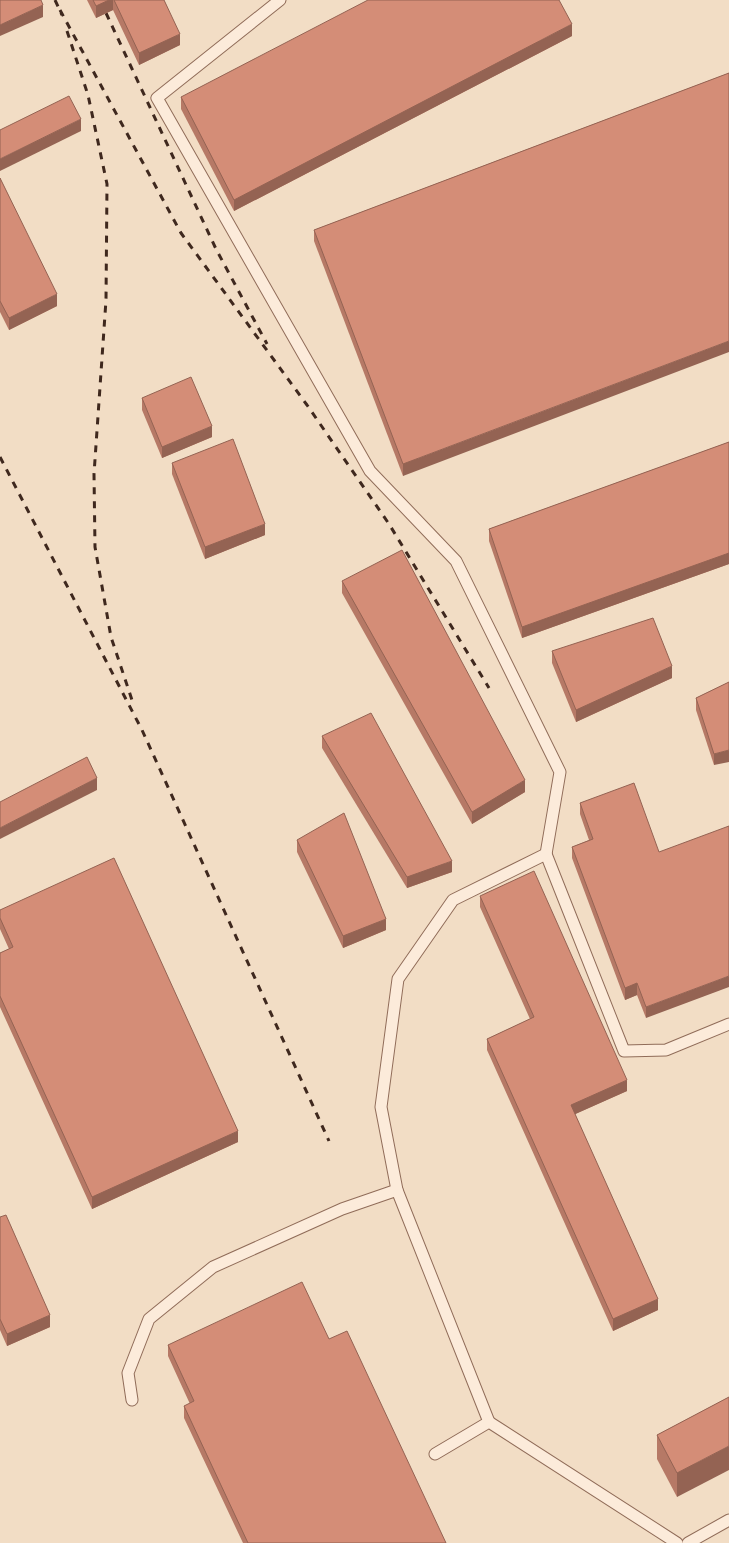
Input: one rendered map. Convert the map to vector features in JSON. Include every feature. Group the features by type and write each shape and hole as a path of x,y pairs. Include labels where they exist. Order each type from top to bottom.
{"lane":[{"path":"280,0 157,98 370,471 456,561 560,772 546,854 624,1052 666,1050 729,1024"},
{"path":"546,854 453,900 398,979 381,1107 397,1190 489,1422 677,1543"},
{"path":"132,1400 128,1373 149,1318 213,1267 342,1209 397,1190"},
{"path":"435,1454 489,1422"},
{"path":"688,1543 729,1520"}],"building":[{"path":"0,0 41,0 43,5 0,25"},
{"path":"93,0 109,0 96,6"},
{"path":"114,0 164,0 180,34 139,53"},
{"path":"368,0 559,0 572,24 234,200 181,97"},
{"path":"729,73 729,341 403,464 314,230"},
{"path":"69,96 81,119 0,159 0,130"},
{"path":"0,178 57,294 9,318 0,301"},
{"path":"191,377 212,426 162,447 142,398"},
{"path":"233,439 265,524 205,547 172,463"},
{"path":"729,442 729,553 522,627 489,529"},
{"path":"402,550 525,780 472,812 342,581"},
{"path":"653,618 672,666 576,710 552,651"},
{"path":"729,682 729,750 714,754 696,698"},
{"path":"371,713 452,861 407,877 322,736"},
{"path":"87,757 97,778 0,828 0,802"},
{"path":"634,783 659,852 729,826 729,976 646,1007 637,983 625,988 572,847 593,839 580,803"},
{"path":"344,813 386,919 343,936 297,840"},
{"path":"114,858 238,1131 92,1197 0,996 0,953 13,947 0,918 0,910"},
{"path":"534,871 627,1080 571,1105 658,1299 613,1319 487,1039 534,1017 480,896"},
{"path":"6,1215 50,1315 7,1334 0,1319 0,1217"},
{"path":"302,1282 329,1339 347,1331 446,1543 248,1543 184,1406 194,1401 168,1345"},
{"path":"729,1397 729,1446 677,1473 657,1435"}],"railway":[{"path":"55,0 62,15"},
{"path":"60,10 181,233 307,405 389,524 489,688"},
{"path":"106,13 216,249 267,344"},
{"path":"67,31 88,95 107,184 106,300 94,474 95,547 111,637 134,706"},
{"path":"0,457 142,730 329,1141"}]}
